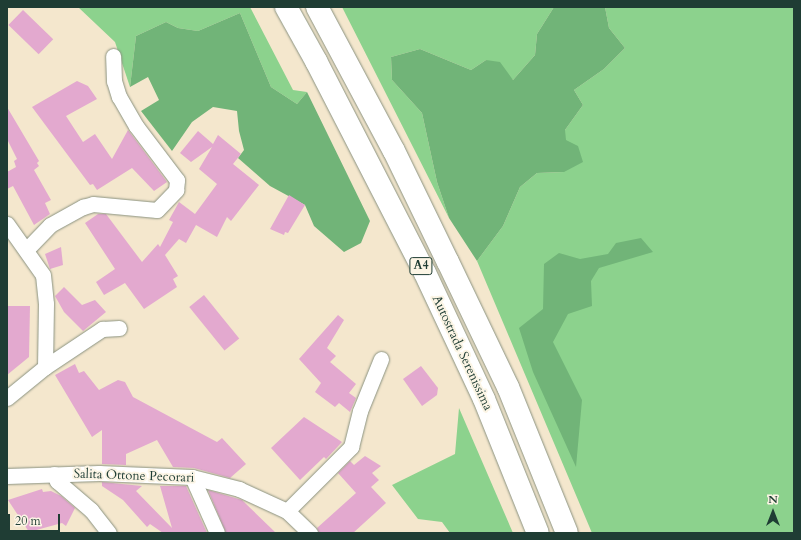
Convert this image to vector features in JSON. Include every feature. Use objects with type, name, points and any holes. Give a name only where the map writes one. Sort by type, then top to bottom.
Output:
[{"type":"highway","name":"Autostrada Serenissima","points":[[286,7],[327,82],[425,273],[484,399],[538,533]]},
{"type":"highway","name":"Autostrada Serenissima","points":[[317,7],[394,151],[508,387],[567,533]]},
{"type":"street","points":[[27,249],[50,225],[83,207],[93,204],[157,210],[176,190],[177,180],[136,126],[119,97],[114,81],[113,56]]},
{"type":"street","points":[[7,224],[27,249],[43,275],[46,304],[45,367]]},
{"type":"street","points":[[7,398],[45,367],[102,329],[119,328]]},
{"type":"street","points":[[287,511],[351,446],[360,411],[381,359]]},
{"type":"street","points":[[46,474],[57,481],[91,510],[110,533]]},
{"type":"street","name":"Salita Ottone Pecorari","points":[[7,476],[46,474],[192,477],[239,488],[287,511],[306,532]]},
{"type":"street","points":[[192,477],[217,533]]},
{"type":"green space","points":[[78,7],[250,7],[293,90],[307,92],[297,104],[271,87],[240,13],[198,31],[178,28],[166,22],[136,36],[130,87],[115,42]]},
{"type":"green space","points":[[342,7],[554,7],[537,34],[535,55],[513,80],[486,60],[471,70],[420,49],[391,57],[392,80],[422,113],[437,182],[449,218]]},
{"type":"green space","points":[[554,7],[605,7],[609,28],[625,48],[604,69],[574,90],[583,105],[565,130],[566,140],[578,146],[583,162],[564,172],[537,173],[520,187],[503,226],[477,261],[449,218],[437,182],[422,113],[392,80],[391,57],[420,49],[471,70],[486,60],[500,62],[513,80],[535,55],[537,34]]},
{"type":"green space","points":[[605,7],[794,7],[794,533],[592,533],[477,261],[503,226],[520,187],[537,173],[564,172],[565,130],[583,105],[574,90],[604,69],[625,48],[609,28]]},
{"type":"green space","points":[[240,13],[271,87],[297,104],[307,92],[370,221],[361,243],[344,252],[314,226],[305,205],[270,186],[238,158],[244,150],[239,131],[237,111],[213,107],[192,122],[172,151],[141,111],[159,100],[148,77],[130,87],[136,36],[166,22],[178,28],[198,31]]},
{"type":"green space","points":[[641,238],[653,252],[599,268],[591,281],[592,306],[568,314],[553,342],[582,400],[576,467],[533,372],[519,328],[543,309],[544,264],[559,253],[580,259],[608,254],[616,243]]},
{"type":"green space","points":[[459,408],[513,533],[450,533],[442,522],[418,519],[392,485],[455,454]]},
{"type":"building","points":[[23,10],[53,39],[39,54],[8,25]]},
{"type":"building","points":[[77,81],[88,86],[97,99],[66,116],[83,142],[95,134],[112,159],[128,130],[167,182],[154,191],[132,168],[97,190],[93,184],[90,185],[32,107]]},
{"type":"building","points":[[7,107],[39,161],[37,163],[39,166],[34,170],[51,200],[45,203],[50,214],[34,225],[13,186],[7,189],[7,172],[16,167],[14,161],[17,159],[7,139]]},
{"type":"building","points":[[198,131],[213,144],[218,135],[241,154],[233,164],[259,185],[231,221],[227,217],[217,237],[196,225],[186,243],[179,239],[165,255],[178,276],[173,279],[177,287],[144,309],[125,283],[104,295],[96,282],[115,269],[85,223],[98,214],[106,214],[142,262],[158,244],[160,247],[173,222],[169,220],[179,202],[195,214],[217,184],[199,169],[212,147],[191,162],[180,153]]},
{"type":"building","points":[[289,195],[305,205],[288,233],[285,232],[284,235],[270,229]]},
{"type":"building","points":[[61,247],[63,265],[50,269],[45,254]]},
{"type":"building","points":[[64,287],[82,305],[95,300],[106,312],[83,331],[64,312],[55,296]]},
{"type":"building","points":[[204,295],[239,339],[224,350],[189,307]]},
{"type":"building","points":[[7,306],[30,306],[29,357],[7,375]]},
{"type":"building","points":[[338,315],[344,320],[327,348],[336,356],[330,362],[356,384],[349,393],[356,398],[350,412],[339,403],[335,407],[315,392],[321,383],[299,359]]},
{"type":"building","points":[[75,364],[79,373],[84,371],[99,390],[118,380],[125,382],[133,397],[217,442],[222,438],[246,464],[230,478],[194,468],[173,467],[157,440],[126,454],[126,465],[102,464],[102,430],[92,437],[55,375]]},
{"type":"building","points":[[421,366],[438,388],[437,395],[422,406],[403,379]]},
{"type":"building","points":[[304,417],[342,442],[326,459],[324,457],[300,480],[271,448]]},
{"type":"building","points":[[365,456],[381,466],[372,473],[379,480],[371,487],[386,503],[353,533],[319,533],[317,528],[356,493],[338,473],[350,461],[354,465]]},
{"type":"building","points":[[102,482],[142,486],[136,491],[172,528],[160,486],[186,486],[207,533],[163,533],[150,524],[147,527],[123,500],[102,486]]},
{"type":"building","points":[[42,489],[43,492],[51,491],[61,496],[75,508],[66,526],[62,523],[29,532],[8,500]]},
{"type":"building","points":[[208,490],[242,500],[276,533],[226,533]]}]
